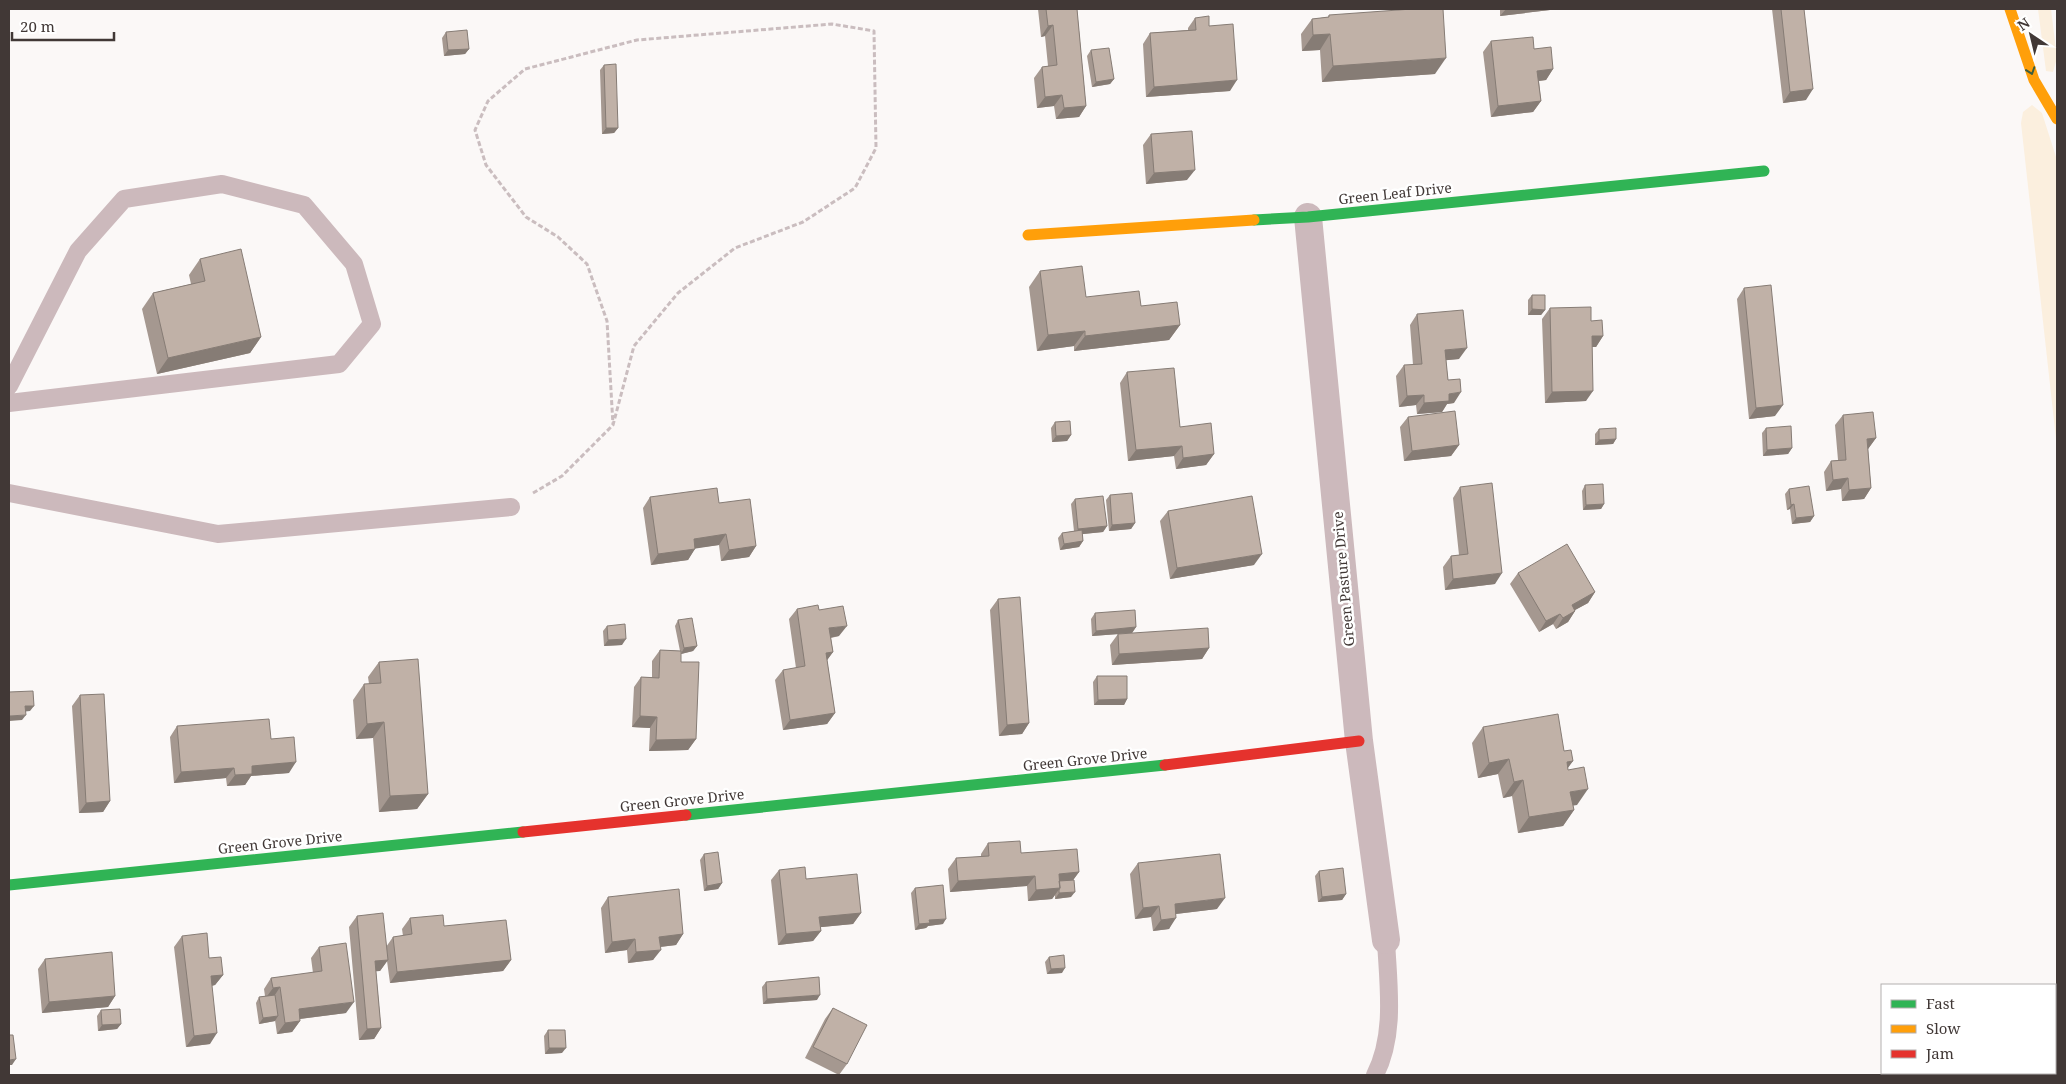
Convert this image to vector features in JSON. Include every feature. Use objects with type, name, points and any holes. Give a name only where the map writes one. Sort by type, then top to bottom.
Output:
[{"type":"street","points":[[2010,9],[2034,80],[2057,119]]},
{"type":"street","name":"Green Leaf Drive","points":[[1028,235],[1308,217],[1764,171]]},
{"type":"street","name":"Green Pasture Drive","points":[[1308,217],[1359,742],[1386,940]]},
{"type":"street","name":"Green Grove Drive","points":[[9,885],[1114,771],[1359,742]]},
{"type":"lane","points":[[9,386],[78,251],[124,198],[222,184],[304,205],[354,264],[372,324],[338,364],[9,403]]},
{"type":"lane","points":[[9,493],[218,534],[511,507]]},
{"type":"lane","points":[[1375,1075],[1383,1060],[1389,1011],[1386,940]]},
{"type":"path","points":[[511,507],[562,476],[613,424],[634,346],[678,293],[735,248],[804,222],[854,188],[876,148],[874,31],[832,24],[637,40],[525,70],[488,101],[475,130],[486,165],[526,217],[558,237],[586,264],[607,321],[613,424]]},
{"type":"shaded area","points":[[2038,9],[2051,9],[2057,58],[2053,72],[2046,71]]},
{"type":"shaded area","points":[[2032,105],[2042,113],[2057,160],[2057,448],[2021,123],[2023,112]]},
{"type":"building","points":[[1046,9],[1077,9],[1086,106],[1064,108],[1062,95],[1045,97],[1042,67],[1057,65],[1053,25],[1048,26]]},
{"type":"building","points":[[1412,9],[1443,9],[1446,58],[1333,66],[1330,34],[1313,35],[1312,19],[1329,17],[1329,15]]},
{"type":"building","points":[[1781,9],[1804,9],[1813,89],[1790,92]]},
{"type":"building","points":[[1209,16],[1209,26],[1233,24],[1237,80],[1154,87],[1150,33],[1196,30],[1195,18]]},
{"type":"building","points":[[467,30],[469,49],[448,50],[446,32]]},
{"type":"building","points":[[1533,37],[1534,49],[1551,47],[1553,69],[1537,71],[1541,101],[1498,106],[1491,41]]},
{"type":"building","points":[[1109,48],[1114,79],[1096,82],[1091,50]]},
{"type":"building","points":[[616,64],[618,128],[606,128],[604,65]]},
{"type":"building","points":[[1192,131],[1195,170],[1154,173],[1151,134]]},
{"type":"building","points":[[241,249],[261,337],[168,358],[153,293],[205,281],[200,259]]},
{"type":"building","points":[[1082,266],[1086,297],[1139,291],[1141,306],[1177,302],[1180,325],[1085,336],[1085,331],[1048,335],[1040,271]]},
{"type":"building","points":[[1771,285],[1783,405],[1756,408],[1744,288]]},
{"type":"building","points":[[1532,295],[1545,295],[1545,310],[1532,309]]},
{"type":"building","points":[[1591,307],[1591,321],[1602,320],[1603,336],[1592,336],[1593,391],[1552,392],[1550,308]]},
{"type":"building","points":[[1463,310],[1467,348],[1445,350],[1448,380],[1460,379],[1461,392],[1449,394],[1449,401],[1424,403],[1424,395],[1407,396],[1404,365],[1422,364],[1417,314]]},
{"type":"building","points":[[1174,368],[1180,427],[1211,423],[1214,454],[1183,458],[1182,446],[1136,450],[1127,372]]},
{"type":"building","points":[[1455,411],[1459,445],[1412,451],[1408,417]]},
{"type":"building","points":[[1873,412],[1876,438],[1867,439],[1871,488],[1849,490],[1848,478],[1833,480],[1831,461],[1846,460],[1843,415]]},
{"type":"building","points":[[1070,421],[1071,435],[1056,436],[1055,422]]},
{"type":"building","points":[[1791,426],[1792,448],[1767,450],[1766,428]]},
{"type":"building","points":[[1616,428],[1616,439],[1599,440],[1599,429]]},
{"type":"building","points":[[1492,483],[1502,573],[1453,579],[1451,556],[1468,554],[1460,487]]},
{"type":"building","points":[[1603,484],[1604,504],[1586,505],[1585,485]]},
{"type":"building","points":[[1809,486],[1814,516],[1796,518],[1794,504],[1791,505],[1789,489]]},
{"type":"building","points":[[717,488],[719,503],[750,499],[756,546],[729,550],[726,534],[694,539],[695,549],[658,554],[650,497]]},
{"type":"building","points":[[1132,493],[1135,523],[1112,525],[1110,495]]},
{"type":"building","points":[[1103,496],[1107,526],[1078,529],[1075,499]]},
{"type":"building","points":[[1252,496],[1262,554],[1177,568],[1168,511]]},
{"type":"building","points":[[1082,530],[1083,541],[1064,544],[1062,533]]},
{"type":"building","points":[[1567,544],[1595,592],[1572,605],[1575,611],[1563,618],[1560,614],[1546,621],[1518,573]]},
{"type":"building","points":[[1020,597],[1029,723],[1007,725],[998,599]]},
{"type":"building","points":[[818,605],[819,610],[843,606],[847,626],[829,628],[833,652],[826,653],[835,713],[790,720],[783,670],[805,666],[797,609]]},
{"type":"building","points":[[1135,610],[1136,627],[1096,631],[1095,613]]},
{"type":"building","points":[[692,618],[697,646],[684,648],[678,620]]},
{"type":"building","points":[[625,624],[626,639],[608,640],[607,626]]},
{"type":"building","points":[[1208,628],[1209,648],[1119,654],[1118,634]]},
{"type":"building","points":[[660,650],[681,651],[681,662],[699,662],[696,739],[656,740],[657,717],[640,716],[641,677],[659,678]]},
{"type":"building","points":[[418,659],[428,794],[390,796],[384,722],[367,724],[364,684],[381,683],[379,662]]},
{"type":"building","points":[[1097,676],[1127,676],[1127,699],[1098,700]]},
{"type":"building","points":[[33,691],[34,706],[25,706],[26,715],[9,716],[9,692]]},
{"type":"building","points":[[104,694],[110,801],[86,803],[80,695]]},
{"type":"building","points":[[1558,714],[1564,751],[1571,750],[1573,761],[1567,762],[1568,770],[1584,767],[1588,789],[1570,792],[1574,810],[1529,817],[1523,780],[1514,782],[1509,759],[1489,763],[1483,727]]},
{"type":"building","points":[[269,719],[271,739],[294,737],[296,762],[252,766],[252,774],[235,775],[234,768],[181,772],[177,726]]},
{"type":"building","points":[[1020,841],[1021,853],[1077,849],[1079,872],[1059,874],[1060,888],[1036,890],[1035,876],[958,881],[956,858],[989,856],[988,843]]},
{"type":"building","points":[[718,852],[722,883],[707,886],[704,854]]},
{"type":"building","points":[[1220,854],[1225,898],[1175,904],[1176,918],[1161,920],[1159,906],[1143,908],[1138,863]]},
{"type":"building","points":[[805,867],[806,879],[857,874],[861,913],[819,917],[821,931],[786,934],[779,870]]},
{"type":"building","points":[[1343,868],[1346,894],[1322,897],[1319,871]]},
{"type":"building","points":[[1074,880],[1075,892],[1059,893],[1059,881]]},
{"type":"building","points":[[943,885],[946,919],[929,920],[930,923],[919,924],[915,888]]},
{"type":"building","points":[[679,889],[683,934],[659,937],[661,950],[636,952],[635,939],[612,942],[608,897]]},
{"type":"building","points":[[383,913],[388,960],[375,961],[381,1028],[367,1029],[357,916]]},
{"type":"building","points":[[443,915],[444,926],[506,920],[511,960],[397,972],[393,937],[412,934],[410,918]]},
{"type":"building","points":[[207,933],[209,958],[221,957],[223,975],[211,976],[217,1033],[194,1036],[182,936]]},
{"type":"building","points":[[346,943],[354,1002],[299,1009],[300,1021],[285,1023],[280,987],[273,988],[271,978],[322,971],[319,947]]},
{"type":"building","points":[[112,952],[115,996],[49,1002],[45,959]]},
{"type":"building","points":[[1064,955],[1065,968],[1051,969],[1049,957]]},
{"type":"building","points":[[819,977],[820,995],[767,999],[766,982]]},
{"type":"building","points":[[275,995],[278,1016],[263,1018],[259,997]]},
{"type":"building","points":[[833,1008],[867,1025],[847,1064],[813,1047]]},
{"type":"building","points":[[120,1009],[121,1024],[102,1025],[101,1010]]},
{"type":"building","points":[[548,1030],[565,1030],[566,1048],[549,1048]]},
{"type":"building","points":[[9,1035],[13,1035],[16,1059],[9,1060]]},
{"type":"traffic: fast","points":[[1254,220],[1308,217],[1764,171]]},
{"type":"traffic: fast","points":[[686,815],[1165,765]]},
{"type":"traffic: fast","points":[[9,885],[523,832]]},
{"type":"traffic: slow","points":[[2010,9],[2034,80],[2057,119]]},
{"type":"traffic: slow","points":[[1028,235],[1254,220]]},
{"type":"traffic: jam","points":[[1165,765],[1359,741]]},
{"type":"traffic: jam","points":[[523,832],[686,815]]}]
